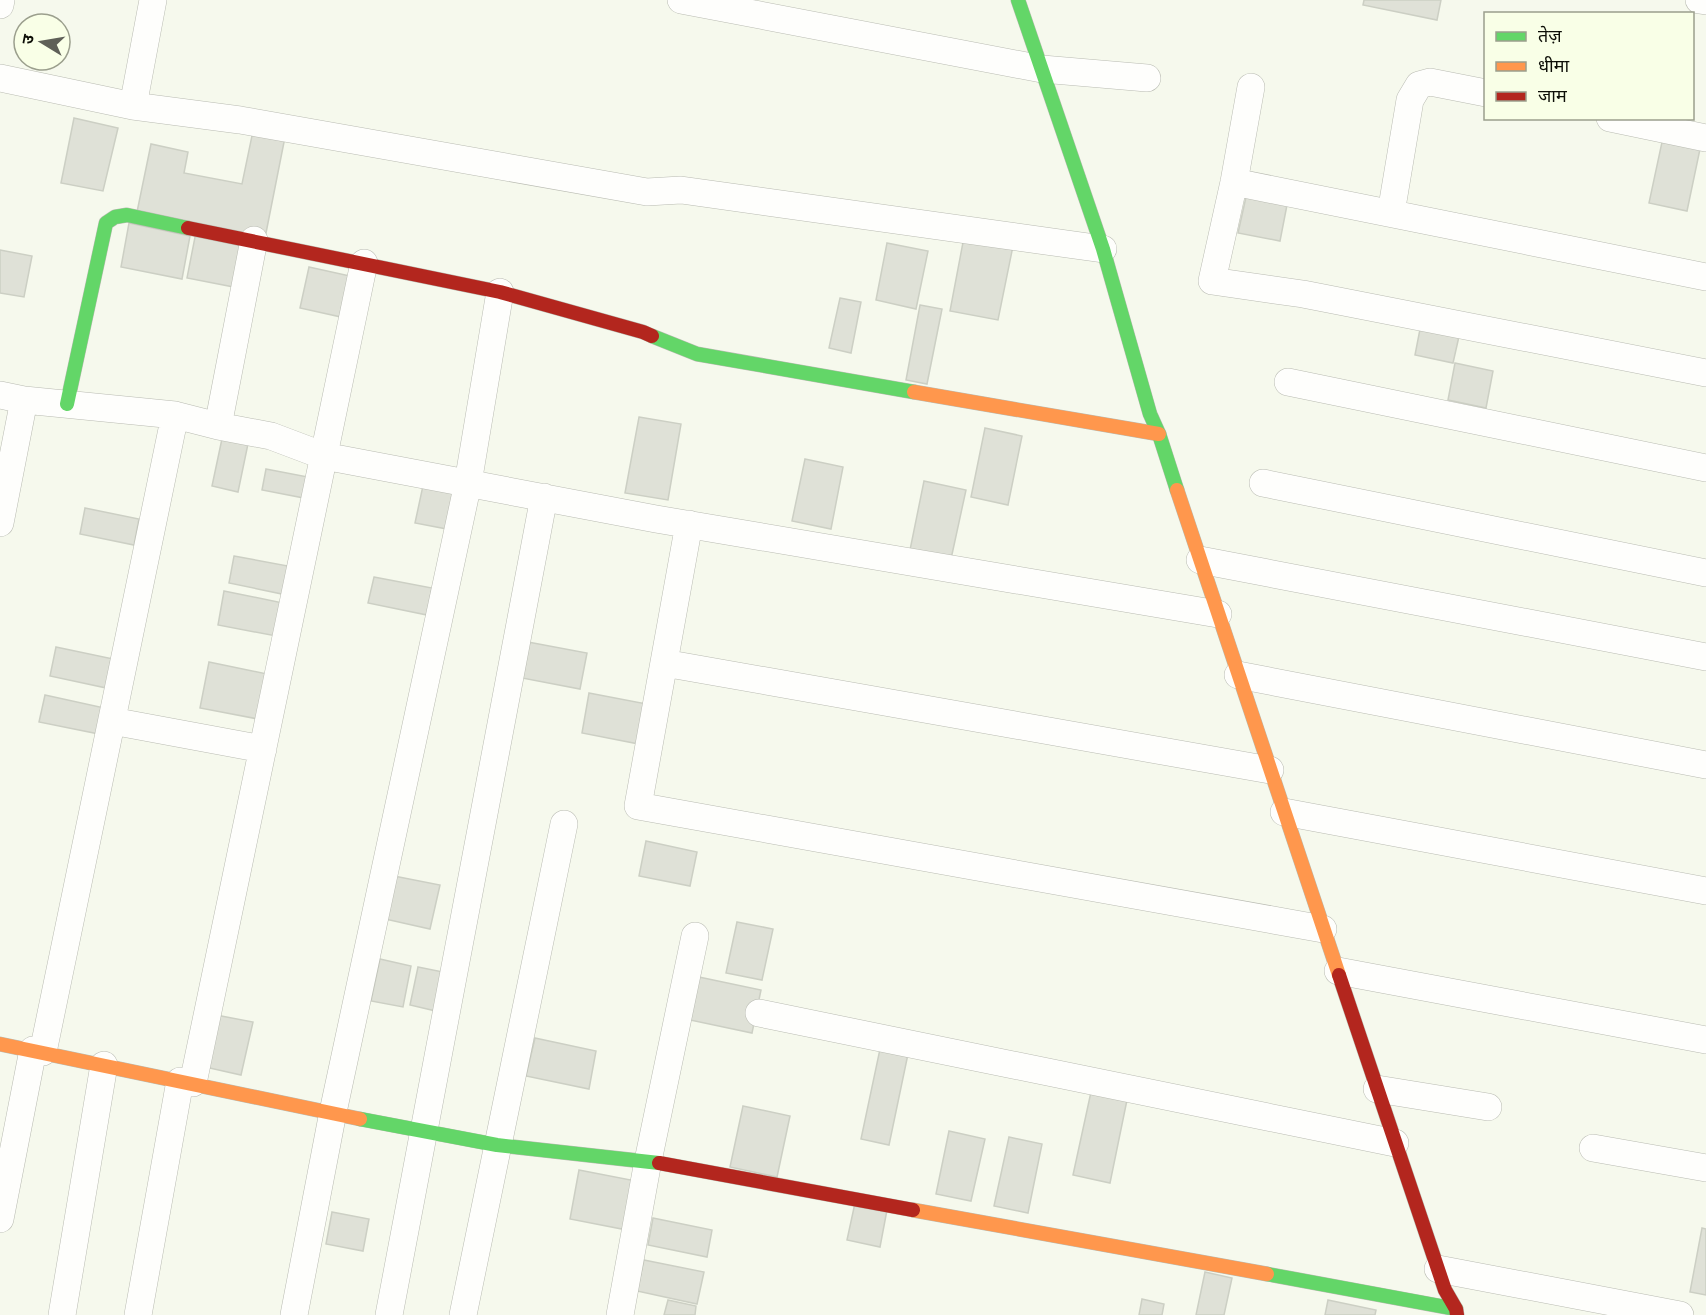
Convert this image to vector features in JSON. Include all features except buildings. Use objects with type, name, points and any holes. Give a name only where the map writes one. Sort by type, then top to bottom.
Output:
[{"type":"street","points":[[0,4],[1,0]]},
{"type":"street","points":[[133,106],[153,0]]},
{"type":"street","points":[[681,0],[737,6],[1042,69],[1147,78]]},
{"type":"street","points":[[1018,0],[1103,249],[1150,414],[1160,434],[1238,675],[1445,1290],[1456,1312]]},
{"type":"street","points":[[1699,0],[1706,2]]},
{"type":"street","points":[[0,78],[133,106],[240,120],[647,192],[681,190],[1103,249]]},
{"type":"street","points":[[1391,213],[1410,100],[1419,85],[1430,82],[1484,93]]},
{"type":"street","points":[[1251,87],[1234,182],[1212,281],[1303,294],[1706,373]]},
{"type":"street","points":[[1620,120],[1706,138]]},
{"type":"street","points":[[1234,182],[1706,277]]},
{"type":"street","points":[[67,404],[106,223],[115,216],[127,214],[500,292],[644,332],[697,354],[1160,434]]},
{"type":"street","points":[[218,426],[254,240]]},
{"type":"street","points":[[138,1315],[187,1082],[263,749],[364,263]]},
{"type":"street","points":[[294,1315],[333,1112],[468,483],[500,292]]},
{"type":"street","points":[[1288,382],[1706,468]]},
{"type":"street","points":[[0,523],[12,398],[175,415],[271,436],[324,456],[689,524],[1218,614]]},
{"type":"street","points":[[0,1219],[112,721],[175,415]]},
{"type":"street","points":[[1263,483],[1706,573]]},
{"type":"street","points":[[389,1315],[544,497]]},
{"type":"street","points":[[689,524],[638,806],[1323,929]]},
{"type":"street","points":[[1200,560],[1706,657]]},
{"type":"street","points":[[664,663],[1270,770]]},
{"type":"street","points":[[1238,675],[1706,765]]},
{"type":"street","points":[[112,721],[263,749]]},
{"type":"street","points":[[1284,812],[1706,891]]},
{"type":"street","points":[[463,1315],[564,824]]},
{"type":"street","points":[[620,1315],[648,1161],[695,936]]},
{"type":"street","points":[[1338,971],[1706,1040]]},
{"type":"street","points":[[759,1013],[1395,1143]]},
{"type":"street","points":[[0,1044],[425,1132],[497,1145],[648,1161],[1456,1312]]},
{"type":"street","points":[[62,1315],[104,1065]]},
{"type":"street","points":[[1377,1089],[1488,1107]]},
{"type":"street","points":[[1593,1148],[1706,1168]]},
{"type":"street","points":[[1438,1269],[1680,1315]]},
{"type":"traffic: fast","points":[[1018,0],[1103,249],[1150,414],[1177,490]]},
{"type":"traffic: fast","points":[[67,404],[106,223],[115,217],[127,215],[188,228]]},
{"type":"traffic: fast","points":[[652,336],[697,354],[914,392]]},
{"type":"traffic: fast","points":[[360,1119],[497,1145],[659,1163]]},
{"type":"traffic: fast","points":[[1267,1274],[1456,1309]]},
{"type":"traffic: slow","points":[[914,392],[1159,434]]},
{"type":"traffic: slow","points":[[1177,490],[1339,975]]},
{"type":"traffic: slow","points":[[0,1044],[360,1119]]},
{"type":"traffic: slow","points":[[913,1210],[1267,1274]]},
{"type":"traffic: jam","points":[[188,228],[500,292],[652,336]]},
{"type":"traffic: jam","points":[[1339,975],[1445,1290],[1457,1315]]},
{"type":"traffic: jam","points":[[659,1163],[913,1210]]}]
